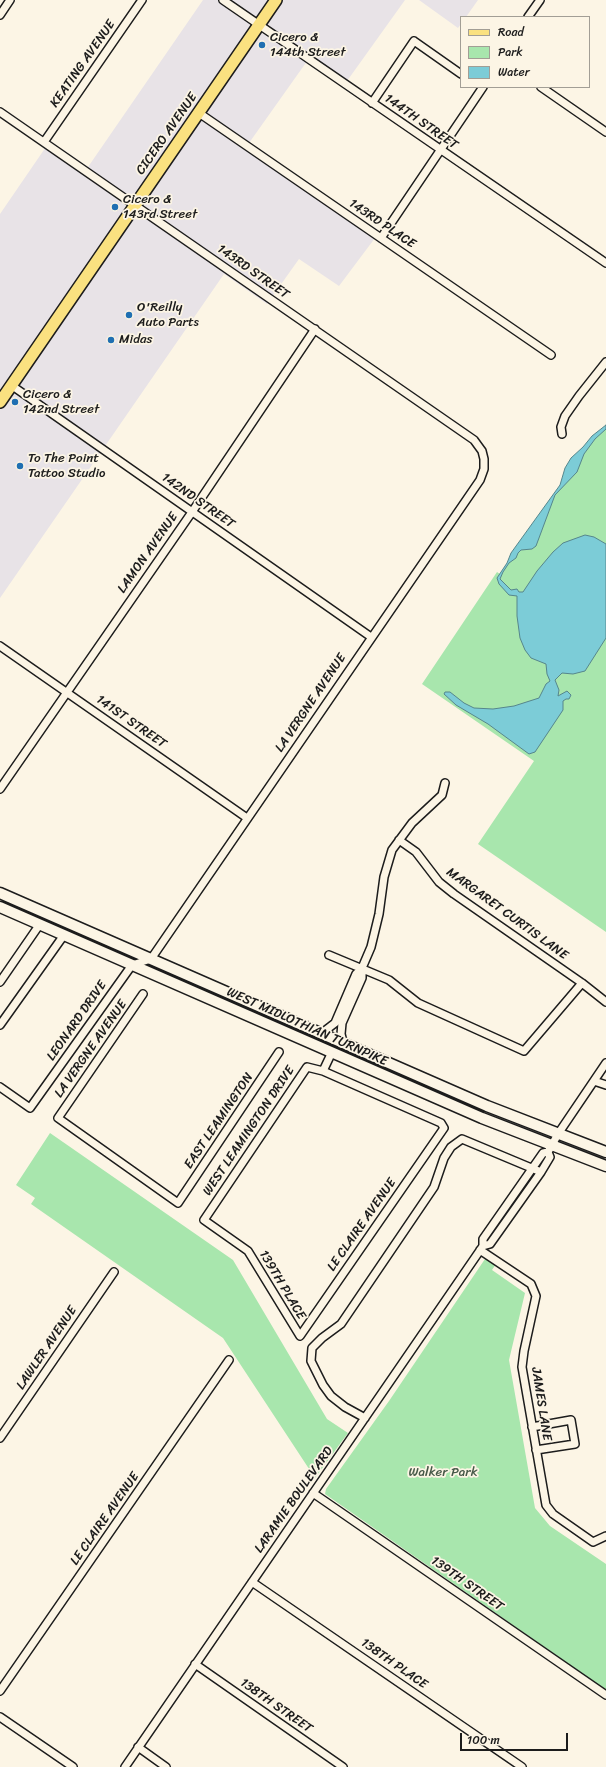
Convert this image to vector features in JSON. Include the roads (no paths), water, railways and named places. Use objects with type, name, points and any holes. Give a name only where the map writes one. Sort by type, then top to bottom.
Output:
[{"type":"main road","name":"CICERO AVENUE","points":[[0,402],[276,0]]},
{"type":"main road","name":"WEST MIDLOTHIAN TURNPIKE","points":[[0,893],[487,1106],[606,1152]]},
{"type":"main road","name":"WEST MIDLOTHIAN TURNPIKE","points":[[0,907],[550,1149],[606,1166]]},
{"type":"main road","points":[[332,1052],[333,1038]]},
{"type":"street","points":[[0,15],[10,0]]},
{"type":"street","name":"KEATING AVENUE","points":[[44,142],[142,0]]},
{"type":"street","name":"144TH STREET","points":[[223,0],[606,263]]},
{"type":"street","points":[[529,16],[540,0]]},
{"type":"street","points":[[372,103],[414,42],[460,73]]},
{"type":"street","points":[[381,238],[481,88]]},
{"type":"street","points":[[543,88],[606,132]]},
{"type":"street","name":"143RD STREET","points":[[0,112],[474,440],[482,450],[484,459]]},
{"type":"street","name":"143RD PLACE","points":[[199,113],[551,355]]},
{"type":"street","name":"LAMON AVENUE","points":[[0,789],[192,512],[315,329]]},
{"type":"street","points":[[562,434],[561,427],[565,416],[606,362]]},
{"type":"street","name":"142ND STREET","points":[[11,385],[371,637]]},
{"type":"street","name":"LA VERGNE AVENUE","points":[[151,959],[480,480],[484,469],[484,459]]},
{"type":"street","name":"141ST STREET","points":[[0,646],[248,818]]},
{"type":"street","points":[[322,1033],[335,1023],[356,974],[362,968],[371,947],[377,928],[387,863],[399,840],[412,823],[442,795],[445,783]]},
{"type":"street","name":"MARGARET CURTIS LANE","points":[[399,840],[416,852],[435,877],[454,894],[582,983],[606,1002]]},
{"type":"street","points":[[0,982],[40,924]]},
{"type":"street","points":[[0,1025],[64,935]]},
{"type":"street","points":[[329,955],[394,983],[418,1003],[524,1050],[582,983],[590,985],[606,996]]},
{"type":"street","points":[[132,965],[151,959]]},
{"type":"street","name":"LEONARD DRIVE","points":[[0,1087],[30,1108],[132,965]]},
{"type":"street","points":[[343,1042],[340,1028],[362,978],[362,968]]},
{"type":"street","name":"LA VERGNE AVENUE","points":[[143,994],[58,1118],[178,1203]]},
{"type":"street","name":"EAST LEAMINGTON","points":[[178,1203],[279,1052]]},
{"type":"street","points":[[323,1071],[332,1052]]},
{"type":"street","name":"LARAMIE BOULEVARD","points":[[482,1248],[490,1244],[541,1172],[550,1157],[550,1149],[558,1134],[606,1063]]},
{"type":"street","name":"WEST LEAMINGTON DRIVE","points":[[204,1220],[307,1067],[323,1071]]},
{"type":"street","name":"LE CLAIRE AVENUE","points":[[300,1336],[444,1128],[442,1123],[323,1071]]},
{"type":"street","points":[[594,1081],[606,1085]]},
{"type":"street","points":[[365,1418],[345,1407],[331,1396],[323,1385],[311,1360],[312,1348],[322,1338],[341,1324],[434,1187],[444,1158],[451,1147],[457,1141],[462,1139],[541,1172]]},
{"type":"street","name":"LARAMIE BOULEVARD","points":[[125,1767],[482,1248],[483,1239],[543,1153],[550,1149]]},
{"type":"street","name":"139TH PLACE","points":[[204,1220],[248,1250],[300,1336]]},
{"type":"street","name":"JAMES LANE","points":[[482,1248],[531,1284],[536,1296],[522,1367],[546,1505],[553,1514],[593,1542],[606,1536]]},
{"type":"street","name":"LAWLER AVENUE","points":[[0,1438],[114,1272]]},
{"type":"street","name":"LE CLAIRE AVENUE","points":[[0,1691],[229,1360]]},
{"type":"street","points":[[532,1427],[571,1420],[575,1444],[536,1450]]},
{"type":"street","name":"139TH STREET","points":[[314,1493],[606,1695]]},
{"type":"street","name":"138TH PLACE","points":[[252,1582],[522,1767]]},
{"type":"street","name":"138TH STREET","points":[[196,1664],[343,1767]]},
{"type":"street","points":[[0,1716],[73,1767]]},
{"type":"street","points":[[138,1747],[166,1767]]},
{"type":"water","points":[[606,425],[606,429],[595,439],[584,454],[577,472],[555,495],[536,546],[532,549],[521,550],[516,558],[509,563],[500,579],[511,590],[517,589],[519,592],[523,592],[537,571],[553,552],[563,543],[585,535],[594,537],[606,544],[606,638],[585,671],[573,674],[562,673],[555,680],[559,690],[558,696],[567,691],[571,695],[569,699],[563,701],[563,710],[535,752],[529,754],[488,724],[456,705],[444,694],[445,692],[450,692],[464,703],[474,708],[493,709],[514,706],[539,698],[546,684],[550,681],[547,674],[546,664],[531,658],[525,650],[520,638],[517,616],[517,596],[509,595],[499,584],[497,578],[507,563],[511,553],[560,485],[565,468],[571,458],[592,436]]},
{"type":"place","name":"Cicero & 144th Street","points":[[262,45]]},
{"type":"place","name":"Cicero & 143rd Street","points":[[115,207]]},
{"type":"place","name":"O'Reilly Auto Parts","points":[[129,315]]},
{"type":"place","name":"Midas","points":[[111,340]]},
{"type":"place","name":"Cicero & 142nd Street","points":[[15,402]]},
{"type":"place","name":"To The Point Tattoo Studio","points":[[20,466]]},
{"type":"park label","name":"Walker Park","points":[[443,1473]]}]
